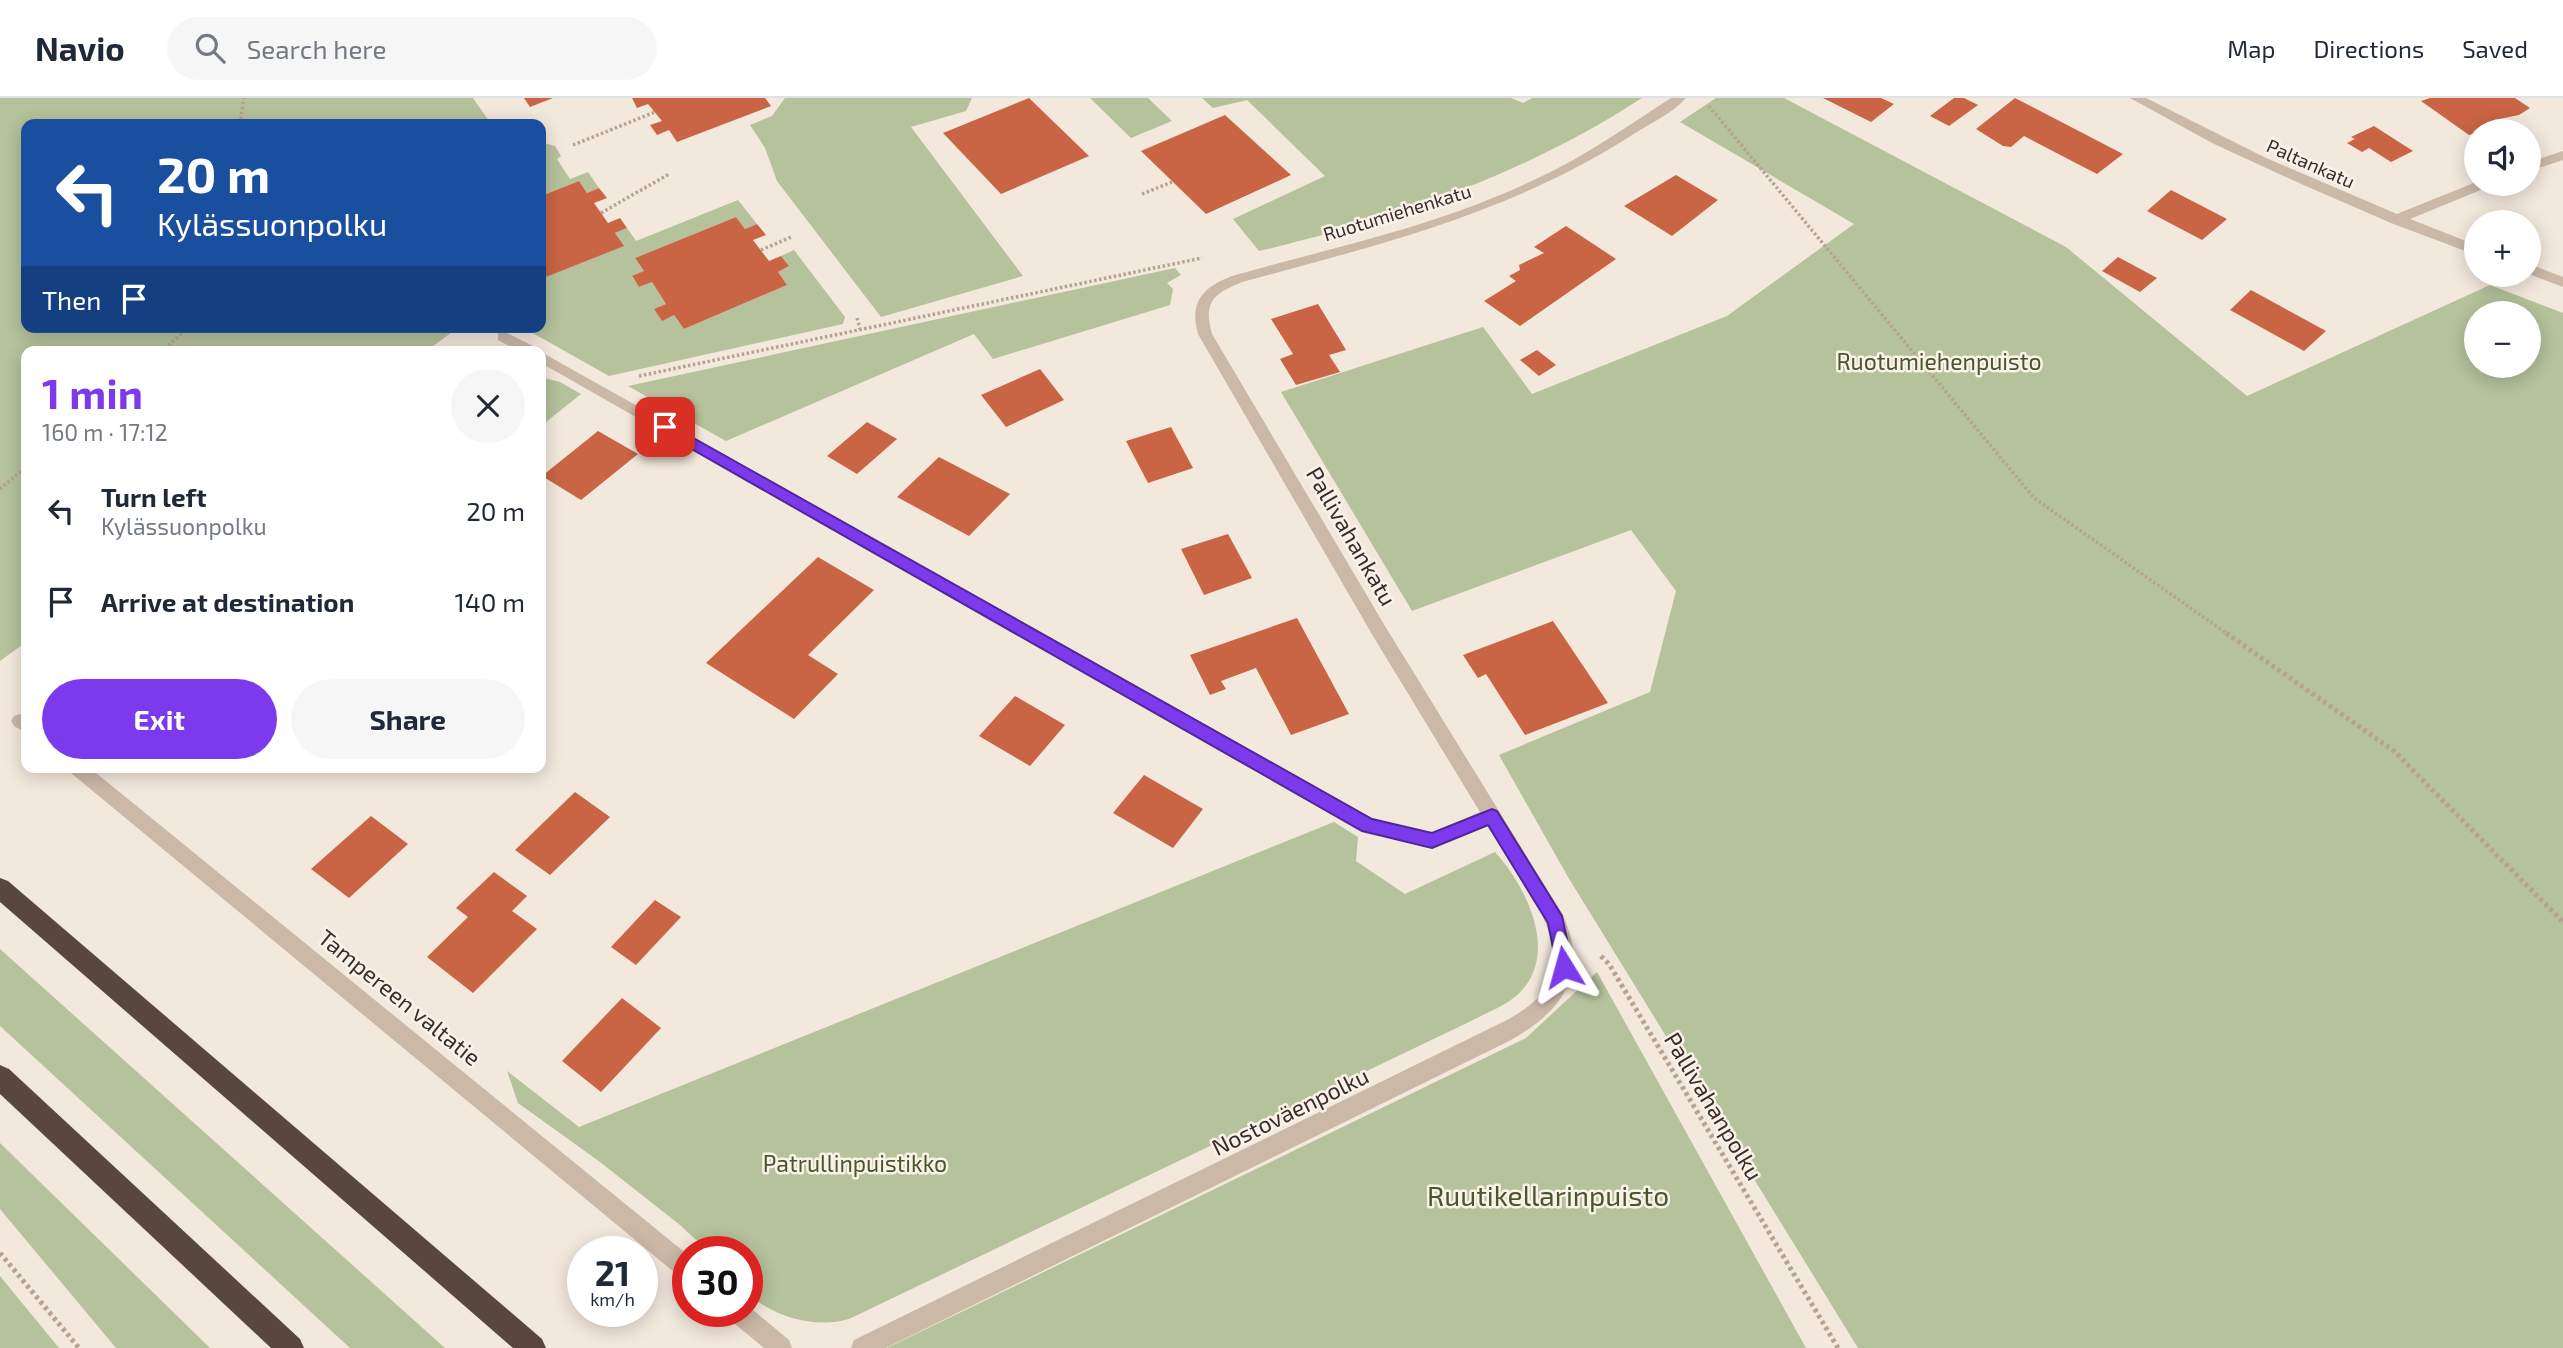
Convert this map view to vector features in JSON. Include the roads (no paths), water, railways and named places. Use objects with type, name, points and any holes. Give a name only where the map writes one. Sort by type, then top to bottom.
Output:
[{"type":"highway","points":[[0,888],[533,1348]]},
{"type":"highway","points":[[0,1077],[290,1348]]},
{"type":"street","name":"Ruotumiehenkatu","points":[[1227,283],[1432,226],[1524,190],[1593,153],[1680,98]]},
{"type":"street","name":"Paltankatu","points":[[2136,98],[2258,160],[2396,220],[2464,246]]},
{"type":"street","points":[[2541,163],[2563,155]]},
{"type":"street","points":[[2396,220],[2464,192]]},
{"type":"street","points":[[2541,274],[2563,282]]},
{"type":"street","name":"Pallivahankatu","points":[[1227,283],[1211,292],[1201,304],[1200,318],[1205,334],[1492,816]]},
{"type":"street","points":[[503,336],[521,346]]},
{"type":"street","points":[[546,360],[1368,825],[1432,841],[1492,816]]},
{"type":"street","name":"Tampereen valtatie","points":[[84,773],[672,1256]]},
{"type":"street","name":"Nostoväenpolku","points":[[862,1348],[1474,1048],[1528,1018],[1545,1004],[1557,987],[1564,967],[1556,921],[1492,816]]},
{"type":"street","points":[[756,1327],[781,1348]]},
{"type":"park label","name":"Ruotumiehenpuisto","points":[[1939,361]]},
{"type":"park label","name":"Patrullinpuistikko","points":[[855,1163]]},
{"type":"park label","name":"Ruutikellarinpuisto","points":[[1548,1195]]}]
